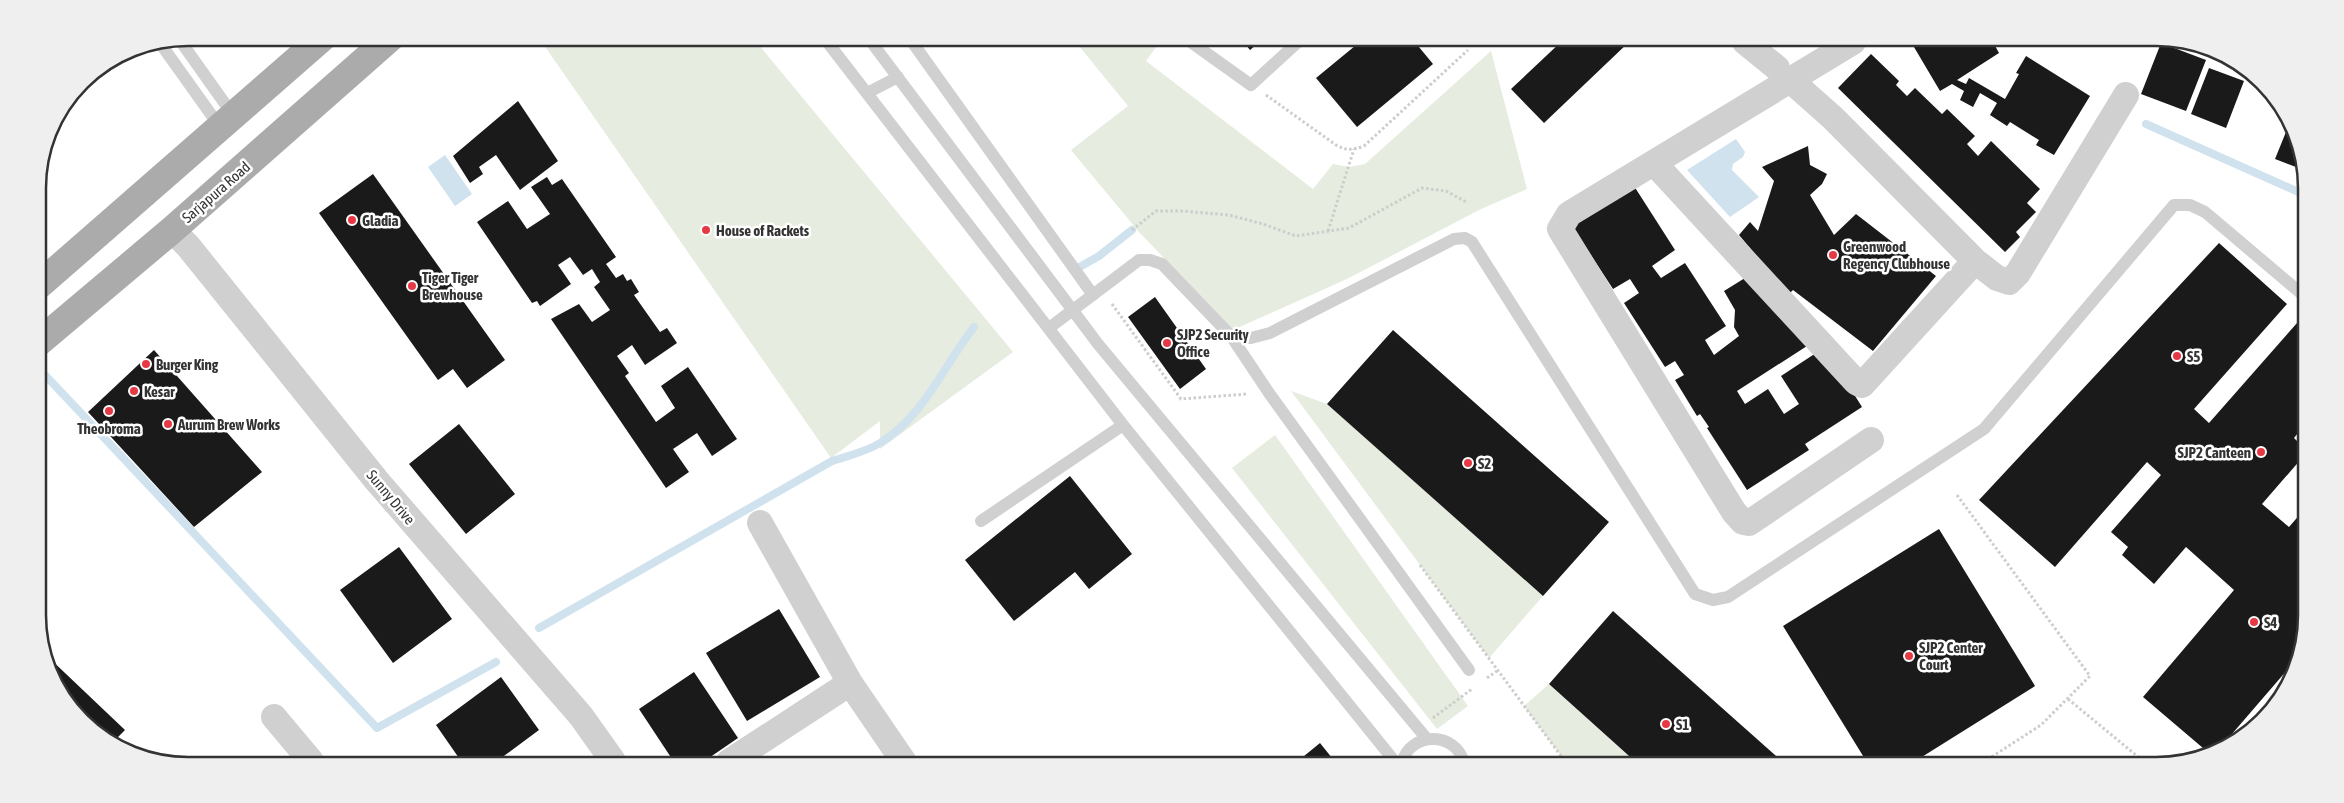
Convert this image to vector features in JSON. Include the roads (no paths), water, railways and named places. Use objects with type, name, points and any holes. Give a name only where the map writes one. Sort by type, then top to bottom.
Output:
[{"type":"main road","points":[[47,278],[313,46]]},
{"type":"main road","name":"Sarjapura Road","points":[[47,336],[172,230],[381,46]]},
{"type":"street","points":[[1750,46],[1833,118],[1975,261],[1997,278],[2009,282],[2018,273],[2126,95]]},
{"type":"street","points":[[1844,46],[1783,73],[1654,163],[1569,214],[1560,229],[1734,512],[1743,522],[1749,523],[1871,440]]},
{"type":"street","points":[[1654,163],[1859,384],[1865,383],[1975,261]]},
{"type":"street","name":"Sunny Drive","points":[[172,230],[188,246],[377,481],[581,716],[610,757]]},
{"type":"street","points":[[760,523],[850,683],[900,757]]},
{"type":"street","points":[[736,757],[850,683]]},
{"type":"street","points":[[274,717],[308,757]]},
{"type":"lane","points":[[183,46],[226,121]]},
{"type":"lane","points":[[830,46],[1123,425],[1391,756]]},
{"type":"lane","points":[[874,46],[1082,324],[1423,734],[1448,742],[1457,749],[1460,756]]},
{"type":"lane","points":[[915,46],[1093,295]]},
{"type":"lane","points":[[1196,46],[1251,85],[1293,46]]},
{"type":"lane","points":[[168,47],[226,121]]},
{"type":"lane","points":[[867,93],[898,77]]},
{"type":"lane","points":[[1232,336],[1251,338],[1270,333],[1454,239],[1465,238],[1472,242],[1695,594],[1713,600],[1728,597],[1984,429],[2174,205],[2190,205],[2205,212],[2298,291]]},
{"type":"lane","points":[[1049,328],[1139,260],[1150,260],[1162,264],[1232,336],[1269,392],[1469,670]]},
{"type":"lane","points":[[981,521],[1123,425]]},
{"type":"lane","points":[[1405,756],[1423,734]]},
{"type":"water","points":[[1736,139],[1745,152],[1743,157],[1733,164],[1732,170],[1759,197],[1730,217],[1687,170]]},
{"type":"water","points":[[445,155],[472,194],[455,206],[428,167]]},
{"type":"waterway","points":[[2146,124],[2298,192]]},
{"type":"waterway","points":[[1076,269],[1099,256],[1132,230]]},
{"type":"waterway","points":[[539,628],[832,461],[863,451],[880,443],[895,432],[921,405],[974,327]]},
{"type":"waterway","points":[[47,377],[377,728],[496,662]]},
{"type":"place","name":"Gladia","points":[[352,220]]},
{"type":"place","name":"House of Rackets","points":[[706,230]]},
{"type":"place","name":"Greenwood Regency Clubhouse","points":[[1833,255]]},
{"type":"place","name":"Tiger Tiger Brewhouse","points":[[412,286]]},
{"type":"place","name":"SJP2 Security Office","points":[[1167,343]]},
{"type":"place","name":"S5","points":[[2177,356]]},
{"type":"place","name":"Burger King","points":[[146,364]]},
{"type":"place","name":"Kesar","points":[[134,391]]},
{"type":"place","name":"Theobroma","points":[[109,411]]},
{"type":"place","name":"Aurum Brew Works","points":[[168,424]]},
{"type":"place","name":"SJP2 Canteen","points":[[2261,452]]},
{"type":"place","name":"S2","points":[[1468,463]]},
{"type":"place","name":"S4","points":[[2254,622]]},
{"type":"place","name":"SJP2 Center Court","points":[[1909,656]]},
{"type":"place","name":"S1","points":[[1666,724]]}]
